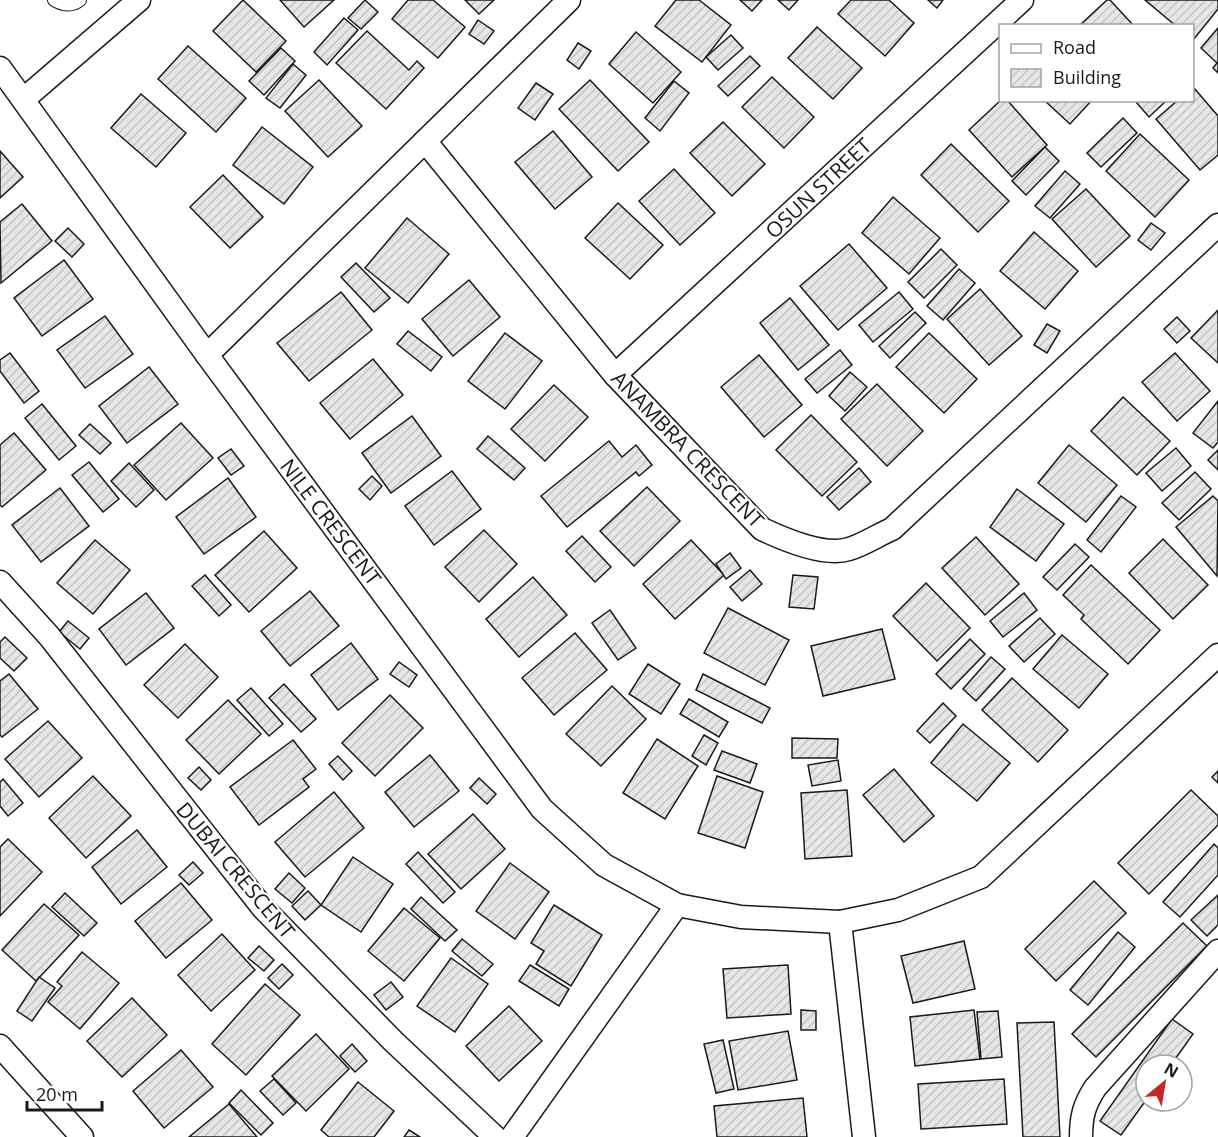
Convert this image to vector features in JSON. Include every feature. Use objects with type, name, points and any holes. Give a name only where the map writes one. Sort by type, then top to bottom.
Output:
[{"type":"street","points":[[24,99],[139,0]]},
{"type":"street","points":[[207,355],[569,0]]},
{"type":"street","name":"OSUN STREET","points":[[615,375],[1022,0]]},
{"type":"street","name":"NILE CRESCENT","points":[[0,68],[207,355],[542,809],[604,865],[677,905],[741,917],[840,922],[898,910],[981,876],[1218,655]]},
{"type":"street","name":"ANAMBRA CRESCENT","points":[[425,141],[615,375],[762,529],[788,542],[819,549],[847,550],[892,529],[1218,225]]},
{"type":"street","name":"DUBAI CRESCENT","points":[[0,582],[49,636],[263,908],[393,1041],[495,1137]]},
{"type":"street","points":[[512,1137],[677,905]]},
{"type":"street","points":[[840,922],[864,1137]]},
{"type":"street","points":[[1081,1137],[1081,1119],[1085,1103],[1095,1089],[1218,951]]},
{"type":"street","points":[[0,1046],[82,1137]]},
{"type":"lane","points":[[54,0],[67,5],[80,0]]},
{"type":"building","points":[[243,0],[286,41],[256,72],[213,31]]},
{"type":"building","points":[[280,0],[334,0],[304,27]]},
{"type":"building","points":[[365,0],[378,12],[361,29],[348,18]]},
{"type":"building","points":[[408,0],[433,0],[465,27],[438,58],[392,19]]},
{"type":"building","points":[[465,0],[494,0],[479,14]]},
{"type":"building","points":[[676,0],[699,0],[731,25],[702,62],[655,26]]},
{"type":"building","points":[[740,0],[762,0],[752,11]]},
{"type":"building","points":[[778,0],[798,0],[789,10]]},
{"type":"building","points":[[851,0],[889,0],[914,23],[885,56],[838,14]]},
{"type":"building","points":[[928,0],[943,0],[937,8]]},
{"type":"building","points":[[1107,0],[1110,0],[1132,24],[1081,24]]},
{"type":"building","points":[[1145,0],[1218,0],[1218,9],[1194,39],[1194,24],[1174,24]]},
{"type":"building","points":[[344,18],[358,30],[327,65],[314,52]]},
{"type":"building","points":[[478,20],[494,31],[484,44],[469,34]]},
{"type":"building","points":[[817,27],[862,68],[833,99],[788,58]]},
{"type":"building","points":[[1218,28],[1218,73],[1213,68],[1217,63],[1201,48]]},
{"type":"building","points":[[367,31],[409,70],[417,61],[424,68],[386,109],[336,63]]},
{"type":"building","points":[[636,32],[681,72],[653,103],[609,64]]},
{"type":"building","points":[[731,35],[743,48],[718,70],[706,57]]},
{"type":"building","points":[[578,43],[591,51],[579,69],[567,60]]},
{"type":"building","points":[[188,46],[246,98],[216,132],[158,79]]},
{"type":"building","points":[[281,48],[295,61],[264,95],[249,81]]},
{"type":"building","points":[[750,56],[760,66],[728,96],[718,86]]},
{"type":"building","points":[[293,64],[306,75],[280,108],[266,98]]},
{"type":"building","points":[[772,77],[814,117],[784,148],[742,107]]},
{"type":"building","points":[[319,80],[362,126],[328,157],[285,111]]},
{"type":"building","points":[[590,80],[649,142],[618,171],[559,109]]},
{"type":"building","points":[[674,81],[689,93],[660,131],[645,118]]},
{"type":"building","points":[[536,83],[553,94],[535,120],[518,108]]},
{"type":"building","points":[[1194,88],[1218,116],[1218,155],[1200,170],[1156,119],[1176,102],[1194,102]]},
{"type":"building","points":[[141,94],[186,133],[156,167],[111,128]]},
{"type":"building","points":[[999,102],[1009,102],[1047,145],[1012,177],[969,130]]},
{"type":"building","points":[[1046,102],[1090,102],[1070,124]]},
{"type":"building","points":[[1136,102],[1165,102],[1149,117]]},
{"type":"building","points":[[1123,118],[1137,133],[1101,167],[1087,153]]},
{"type":"building","points":[[723,122],[765,164],[732,196],[690,153]]},
{"type":"building","points":[[262,127],[313,167],[284,204],[233,165]]},
{"type":"building","points":[[553,131],[592,177],[555,209],[515,162]]},
{"type":"building","points":[[1140,134],[1189,180],[1155,217],[1106,171]]},
{"type":"building","points":[[951,144],[1009,201],[978,232],[921,175]]},
{"type":"building","points":[[1045,147],[1059,161],[1026,195],[1012,181]]},
{"type":"building","points":[[0,151],[23,177],[0,198]]},
{"type":"building","points":[[674,169],[715,213],[680,245],[639,201]]},
{"type":"building","points":[[1065,171],[1080,184],[1050,218],[1035,206]]},
{"type":"building","points":[[223,175],[263,217],[230,248],[190,207]]},
{"type":"building","points":[[1086,189],[1130,236],[1096,267],[1052,219]]},
{"type":"building","points":[[893,197],[940,238],[909,274],[862,233]]},
{"type":"building","points":[[618,203],[663,245],[630,279],[585,238]]},
{"type":"building","points":[[22,204],[52,241],[1,283],[0,222]]},
{"type":"building","points":[[407,218],[449,254],[408,303],[365,268]]},
{"type":"building","points":[[1151,223],[1165,233],[1151,250],[1138,240]]},
{"type":"building","points":[[68,228],[84,244],[72,257],[55,241]]},
{"type":"building","points":[[1034,232],[1078,271],[1045,309],[1000,271]]},
{"type":"building","points":[[849,244],[887,288],[838,330],[800,286]]},
{"type":"building","points":[[941,249],[957,265],[924,298],[908,282]]},
{"type":"building","points":[[64,260],[93,299],[42,336],[14,298]]},
{"type":"building","points":[[356,263],[390,298],[374,312],[341,277]]},
{"type":"building","points":[[959,269],[975,283],[943,320],[927,306]]},
{"type":"building","points":[[469,280],[500,317],[453,356],[422,319]]},
{"type":"building","points":[[980,289],[1022,336],[989,365],[947,319]]},
{"type":"building","points":[[341,292],[372,330],[309,381],[277,343]]},
{"type":"building","points":[[899,292],[913,309],[873,342],[859,325]]},
{"type":"building","points":[[790,298],[829,345],[798,370],[760,323]]},
{"type":"building","points":[[1218,310],[1218,363],[1191,338]]},
{"type":"building","points":[[915,312],[926,323],[890,358],[879,346]]},
{"type":"building","points":[[105,316],[133,354],[85,388],[57,350]]},
{"type":"building","points":[[1177,317],[1190,331],[1177,343],[1164,329]]},
{"type":"building","points":[[1047,324],[1060,331],[1047,353],[1034,345]]},
{"type":"building","points":[[408,331],[442,357],[431,371],[397,344]]},
{"type":"building","points":[[505,333],[542,361],[505,409],[468,381]]},
{"type":"building","points":[[929,333],[977,379],[944,413],[896,367]]},
{"type":"building","points":[[840,350],[852,365],[817,393],[805,379]]},
{"type":"building","points":[[10,353],[39,391],[24,403],[0,371],[0,360]]},
{"type":"building","points":[[1175,353],[1210,391],[1177,421],[1142,382]]},
{"type":"building","points":[[759,355],[802,405],[764,437],[721,387]]},
{"type":"building","points":[[373,359],[403,395],[350,439],[320,403]]},
{"type":"building","points":[[149,367],[178,404],[127,443],[99,406]]},
{"type":"building","points":[[850,372],[867,387],[845,411],[829,396]]},
{"type":"building","points":[[877,384],[923,431],[887,466],[841,419]]},
{"type":"building","points":[[554,385],[588,417],[545,461],[511,429]]},
{"type":"building","points":[[1123,397],[1170,441],[1137,475],[1091,431]]},
{"type":"building","points":[[1218,401],[1218,442],[1213,448],[1193,433]]},
{"type":"building","points":[[42,404],[76,446],[59,460],[25,418]]},
{"type":"building","points":[[811,415],[857,462],[822,496],[776,450]]},
{"type":"building","points":[[412,416],[441,456],[391,493],[362,453]]},
{"type":"building","points":[[181,423],[213,458],[166,500],[134,465]]},
{"type":"building","points":[[90,424],[111,443],[100,454],[79,435]]},
{"type":"building","points":[[14,433],[46,470],[2,507],[0,505],[0,445]]},
{"type":"building","points":[[488,436],[525,468],[514,480],[477,449]]},
{"type":"building","points":[[609,441],[622,457],[636,445],[652,465],[639,476],[636,472],[567,527],[541,496]]},
{"type":"building","points":[[1069,445],[1117,485],[1086,522],[1038,483]]},
{"type":"building","points":[[1176,448],[1191,466],[1162,491],[1146,473]]},
{"type":"building","points":[[231,449],[244,466],[231,475],[218,458]]},
{"type":"building","points":[[1218,450],[1218,470],[1208,460]]},
{"type":"building","points":[[89,462],[119,499],[103,512],[72,475]]},
{"type":"building","points":[[129,463],[154,490],[136,507],[111,481]]},
{"type":"building","points":[[859,468],[871,482],[839,510],[827,497]]},
{"type":"building","points":[[452,471],[481,509],[434,545],[405,506]]},
{"type":"building","points":[[1195,472],[1211,489],[1179,520],[1162,503]]},
{"type":"building","points":[[372,476],[382,486],[370,500],[359,489]]},
{"type":"building","points":[[228,478],[256,517],[204,554],[176,517]]},
{"type":"building","points":[[647,487],[680,521],[634,566],[600,531]]},
{"type":"building","points":[[60,488],[89,526],[41,562],[12,525]]},
{"type":"building","points":[[1017,489],[1064,524],[1036,561],[990,527]]},
{"type":"building","points":[[1121,496],[1136,507],[1101,552],[1087,540]]},
{"type":"building","points":[[1213,496],[1218,501],[1217,576],[1176,527]]},
{"type":"building","points":[[484,530],[517,564],[479,602],[445,567]]},
{"type":"building","points":[[264,531],[297,568],[249,612],[215,575]]},
{"type":"building","points":[[582,536],[611,567],[595,582],[566,551]]},
{"type":"building","points":[[976,537],[1019,584],[985,615],[942,568]]},
{"type":"building","points":[[1163,539],[1208,585],[1173,619],[1129,573]]},
{"type":"building","points":[[95,540],[130,570],[93,614],[57,583]]},
{"type":"building","points":[[691,540],[724,575],[675,619],[643,584]]},
{"type":"building","points":[[1075,544],[1089,557],[1057,590],[1043,577]]},
{"type":"building","points":[[730,553],[741,568],[726,579],[716,564]]},
{"type":"building","points":[[1091,565],[1160,630],[1128,664],[1081,619],[1084,615],[1063,595]]},
{"type":"building","points":[[750,570],[762,584],[742,601],[730,587]]},
{"type":"building","points":[[205,575],[231,605],[219,616],[192,586]]},
{"type":"building","points":[[793,575],[818,577],[814,609],[789,607]]},
{"type":"building","points":[[533,577],[567,615],[519,657],[486,619]]},
{"type":"building","points":[[926,583],[970,628],[937,661],[893,616]]},
{"type":"building","points":[[310,591],[339,626],[290,666],[261,631]]},
{"type":"building","points":[[146,593],[174,628],[126,665],[99,629]]},
{"type":"building","points":[[1024,593],[1037,610],[1003,637],[990,621]]},
{"type":"building","points":[[728,608],[789,640],[765,685],[704,653]]},
{"type":"building","points":[[610,610],[636,648],[618,660],[592,623]]},
{"type":"building","points":[[1040,618],[1055,634],[1024,662],[1009,646]]},
{"type":"building","points":[[68,621],[89,638],[80,649],[59,632]]},
{"type":"building","points":[[882,629],[895,679],[823,696],[811,646]]},
{"type":"building","points":[[575,633],[607,670],[554,715],[522,678]]},
{"type":"building","points":[[1062,635],[1108,674],[1079,708],[1033,669]]},
{"type":"building","points":[[5,637],[27,658],[14,671],[0,658],[0,642]]},
{"type":"building","points":[[970,639],[985,654],[951,689],[936,674]]},
{"type":"building","points":[[351,643],[378,679],[338,710],[311,675]]},
{"type":"building","points":[[185,644],[218,677],[178,718],[144,685]]},
{"type":"building","points":[[991,657],[1005,669],[976,701],[963,689]]},
{"type":"building","points":[[399,662],[417,675],[409,687],[390,674]]},
{"type":"building","points":[[648,664],[680,684],[661,714],[629,694]]},
{"type":"building","points":[[9,674],[38,709],[2,737],[0,735],[0,681]]},
{"type":"building","points":[[703,674],[770,708],[762,723],[696,690]]},
{"type":"building","points":[[1012,678],[1068,730],[1038,762],[982,710]]},
{"type":"building","points":[[284,684],[316,719],[301,732],[269,698]]},
{"type":"building","points":[[612,686],[646,719],[601,766],[566,734]]},
{"type":"building","points":[[251,688],[283,724],[269,736],[237,700]]},
{"type":"building","points":[[390,695],[423,728],[375,776],[342,743]]},
{"type":"building","points":[[689,699],[728,722],[719,737],[680,714]]},
{"type":"building","points":[[228,700],[261,734],[219,774],[186,740]]},
{"type":"building","points":[[943,703],[956,716],[930,743],[917,731]]},
{"type":"building","points":[[48,721],[82,758],[39,797],[5,759]]},
{"type":"building","points":[[963,724],[1010,763],[977,801],[931,763]]},
{"type":"building","points":[[704,735],[718,743],[706,765],[692,756]]},
{"type":"building","points":[[792,738],[838,739],[837,758],[792,758]]},
{"type":"building","points":[[657,739],[698,766],[665,819],[623,793]]},
{"type":"building","points":[[293,740],[316,769],[303,779],[309,787],[259,825],[230,787]]},
{"type":"building","points":[[722,751],[757,764],[750,783],[714,770]]},
{"type":"building","points":[[430,755],[459,791],[414,827],[385,792]]},
{"type":"building","points":[[338,756],[352,771],[343,780],[329,764]]},
{"type":"building","points":[[838,760],[841,781],[812,786],[808,765]]},
{"type":"building","points":[[199,767],[211,780],[201,790],[188,778]]},
{"type":"building","points":[[894,769],[934,816],[904,842],[863,795]]},
{"type":"building","points":[[1218,771],[1218,783],[1212,777]]},
{"type":"building","points":[[93,776],[131,816],[86,858],[49,818]]},
{"type":"building","points":[[717,776],[763,792],[745,848],[698,833]]},
{"type":"building","points":[[479,778],[496,794],[487,804],[470,788]]},
{"type":"building","points":[[3,779],[23,803],[8,816],[0,806],[0,782]]},
{"type":"building","points":[[847,790],[852,856],[805,859],[801,793]]},
{"type":"building","points":[[1191,790],[1218,816],[1218,825],[1149,894],[1118,863]]},
{"type":"building","points":[[334,792],[364,828],[305,877],[275,842]]},
{"type":"building","points":[[473,814],[505,849],[461,889],[428,854]]},
{"type":"building","points":[[137,830],[167,867],[121,904],[92,867]]},
{"type":"building","points":[[8,839],[42,872],[0,916],[0,847]]},
{"type":"building","points":[[1214,844],[1218,848],[1218,875],[1180,917],[1163,902]]},
{"type":"building","points":[[418,852],[455,892],[443,903],[406,864]]},
{"type":"building","points":[[353,857],[393,884],[361,932],[321,905]]},
{"type":"building","points":[[193,862],[203,873],[189,885],[179,875]]},
{"type":"building","points":[[510,863],[549,892],[515,939],[476,911]]},
{"type":"building","points":[[289,873],[305,888],[292,903],[275,889]]},
{"type":"building","points":[[1094,881],[1126,913],[1056,981],[1025,949]]},
{"type":"building","points":[[181,883],[212,920],[166,958],[135,921]]},
{"type":"building","points":[[308,891],[321,905],[305,920],[292,906]]},
{"type":"building","points":[[65,893],[97,923],[84,936],[52,907]]},
{"type":"building","points":[[1218,895],[1218,925],[1207,936],[1191,920]]},
{"type":"building","points":[[421,897],[457,930],[445,941],[411,909]]},
{"type":"building","points":[[44,904],[79,935],[36,981],[2,950]]},
{"type":"building","points":[[554,905],[602,935],[571,986],[536,964],[544,951],[531,943]]},
{"type":"building","points":[[404,908],[440,938],[404,981],[368,951]]},
{"type":"building","points":[[1183,923],[1207,946],[1096,1057],[1072,1034]]},
{"type":"building","points":[[1118,932],[1135,947],[1088,1005],[1070,990]]},
{"type":"building","points":[[222,934],[255,970],[211,1011],[178,975]]},
{"type":"building","points":[[462,939],[493,964],[482,976],[452,951]]},
{"type":"building","points":[[964,941],[975,989],[913,1003],[901,956]]},
{"type":"building","points":[[259,946],[274,960],[264,971],[248,958]]},
{"type":"building","points":[[82,952],[119,983],[80,1029],[48,1002],[62,986],[57,982]]},
{"type":"building","points":[[451,958],[488,984],[455,1032],[417,1006]]},
{"type":"building","points":[[282,964],[293,975],[279,989],[268,978]]},
{"type":"building","points":[[530,965],[569,989],[559,1006],[519,981]]},
{"type":"building","points":[[788,965],[791,1014],[727,1018],[723,969]]},
{"type":"building","points":[[39,977],[55,988],[32,1021],[17,1011]]},
{"type":"building","points":[[391,982],[403,997],[386,1010],[374,995]]},
{"type":"building","points":[[265,984],[300,1015],[246,1075],[212,1044]]},
{"type":"building","points":[[132,998],[167,1035],[122,1077],[87,1041]]},
{"type":"building","points":[[509,1006],[542,1041],[499,1081],[466,1046]]},
{"type":"building","points":[[801,1010],[816,1011],[816,1030],[801,1030]]},
{"type":"building","points":[[974,1010],[980,1059],[915,1066],[910,1017]]},
{"type":"building","points":[[998,1011],[1002,1057],[981,1059],[977,1012]]},
{"type":"building","points":[[1172,1019],[1193,1034],[1180,1053],[1148,1053]]},
{"type":"building","points":[[1054,1022],[1060,1137],[1023,1137],[1017,1023]]},
{"type":"building","points":[[788,1031],[797,1080],[738,1090],[729,1041]]},
{"type":"building","points":[[316,1034],[349,1069],[306,1111],[272,1076]]},
{"type":"building","points":[[723,1040],[734,1089],[716,1093],[704,1044]]},
{"type":"building","points":[[352,1044],[367,1061],[355,1072],[340,1056]]},
{"type":"building","points":[[181,1050],[213,1087],[164,1128],[133,1091]]},
{"type":"building","points":[[1134,1073],[1134,1113],[1137,1113],[1121,1135],[1100,1121]]},
{"type":"building","points":[[274,1079],[296,1103],[283,1115],[260,1091]]},
{"type":"building","points":[[1004,1079],[1007,1124],[921,1129],[918,1084]]},
{"type":"building","points":[[358,1082],[394,1111],[374,1137],[329,1137],[321,1130]]},
{"type":"building","points":[[241,1090],[273,1123],[261,1135],[229,1103]]},
{"type":"building","points":[[803,1098],[807,1137],[717,1137],[714,1106]]},
{"type":"building","points":[[229,1104],[257,1137],[189,1137]]},
{"type":"building","points":[[409,1130],[420,1137],[404,1137]]}]
